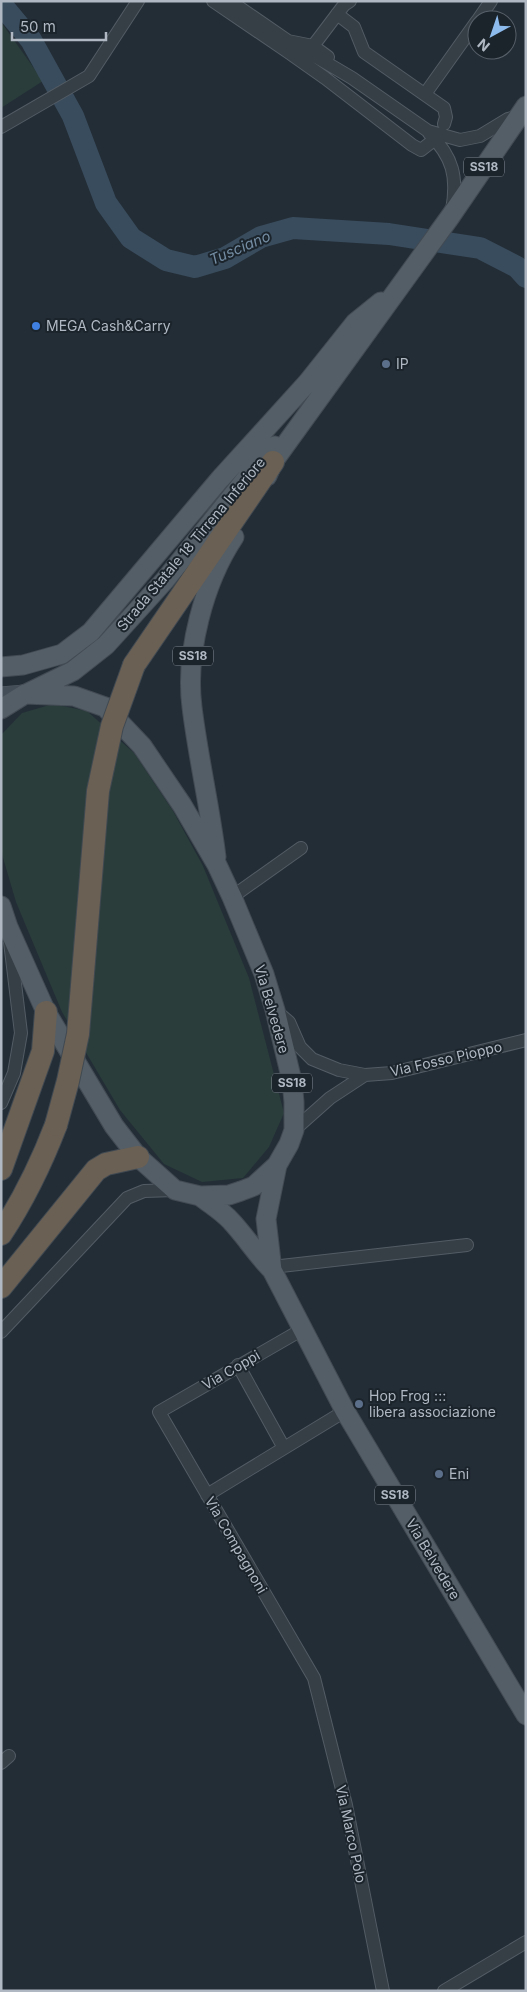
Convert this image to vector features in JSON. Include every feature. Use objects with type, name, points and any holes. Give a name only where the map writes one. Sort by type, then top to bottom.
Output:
[{"type":"highway","points":[[1,1234],[26,1194],[40,1165],[56,1125],[68,1081],[78,1034],[98,791],[112,726],[134,665],[273,462]]},
{"type":"highway","points":[[1,1169],[43,1051],[46,1012]]},
{"type":"highway","points":[[1,1287],[96,1170],[106,1164],[138,1157]]},
{"type":"main road","name":"Strada Statale 18 Tirrena Inferiore","points":[[218,866],[192,705],[192,661],[204,599],[222,555],[248,515],[273,462],[403,284],[522,111]]},
{"type":"main road","points":[[1,668],[23,665],[62,654],[91,632],[220,479],[308,382],[355,324],[403,284]]},
{"type":"main road","name":"Strada Statale 18 Tirrena Inferiore","points":[[25,694],[74,671],[106,645],[165,580],[266,454],[303,420]]},
{"type":"main road","name":"Via Belvedere","points":[[1,696],[25,694],[74,696],[105,706],[142,746],[162,772],[218,866],[264,974],[275,1010],[292,1081],[294,1130],[278,1164],[254,1186],[229,1195],[200,1196],[175,1190],[138,1157],[114,1126],[46,1012],[8,927],[1,906]]},
{"type":"main road","name":"SS18","points":[[1,709],[25,694]]},
{"type":"main road","name":"SS18","points":[[272,1270],[266,1219],[278,1164]]},
{"type":"main road","name":"SS18","points":[[200,1196],[230,1219],[246,1238],[256,1254],[272,1270]]},
{"type":"main road","name":"Via Belvedere","points":[[272,1270],[345,1411],[526,1715]]},
{"type":"street","points":[[1,128],[89,76],[138,1]]},
{"type":"street","points":[[213,1],[326,78],[412,145],[421,150],[429,137]]},
{"type":"street","points":[[230,1],[288,41],[313,46],[445,151],[453,168],[455,191],[446,223]]},
{"type":"street","points":[[313,46],[337,14],[350,1]]},
{"type":"street","points":[[337,14],[354,27],[364,52],[444,108],[446,117],[444,124]]},
{"type":"street","points":[[426,94],[467,35]]},
{"type":"street","points":[[291,54],[313,56],[352,78]]},
{"type":"street","points":[[429,137],[460,140],[480,136],[522,111]]},
{"type":"street","points":[[232,897],[301,848]]},
{"type":"street","points":[[1,1103],[14,1074],[21,1033],[8,927]]},
{"type":"street","points":[[275,1010],[289,1022],[300,1047],[312,1059],[338,1070],[365,1075]]},
{"type":"street","name":"Via Fosso Pioppo","points":[[365,1075],[392,1073],[526,1040]]},
{"type":"street","points":[[294,1130],[330,1098],[365,1075]]},
{"type":"street","points":[[1,1332],[127,1198],[144,1191],[175,1190]]},
{"type":"street","points":[[272,1270],[281,1266],[467,1245]]},
{"type":"street","name":"Via Coppi","points":[[159,1412],[303,1329]]},
{"type":"street","points":[[238,1365],[284,1448]]},
{"type":"street","points":[[207,1495],[345,1411]]},
{"type":"street","name":"Via Compagnoni","points":[[159,1412],[314,1678]]},
{"type":"street","name":"Via Marco Polo","points":[[314,1678],[346,1805],[383,1991]]},
{"type":"street","points":[[444,1991],[526,1942]]},
{"type":"green space","points":[[1,22],[43,81],[1,108]]},
{"type":"green space","points":[[53,704],[87,711],[134,753],[173,811],[203,866],[249,978],[284,1113],[269,1147],[243,1178],[202,1182],[164,1164],[120,1110],[62,1012],[16,902],[1,851],[1,735],[22,713]]},
{"type":"waterway","name":"Tusciano","points":[[1,4],[31,40],[73,116],[106,203],[131,238],[166,260],[195,267],[225,258],[261,237],[293,228],[389,234],[480,248],[517,267],[526,277]]},
{"type":"place","name":"MEGA Cash&Carry","points":[[36,326]]},
{"type":"place","name":"IP","points":[[386,364]]},
{"type":"place","name":"Hop Frog ::: libera associazione","points":[[359,1404]]},
{"type":"place","name":"Eni","points":[[439,1474]]}]
